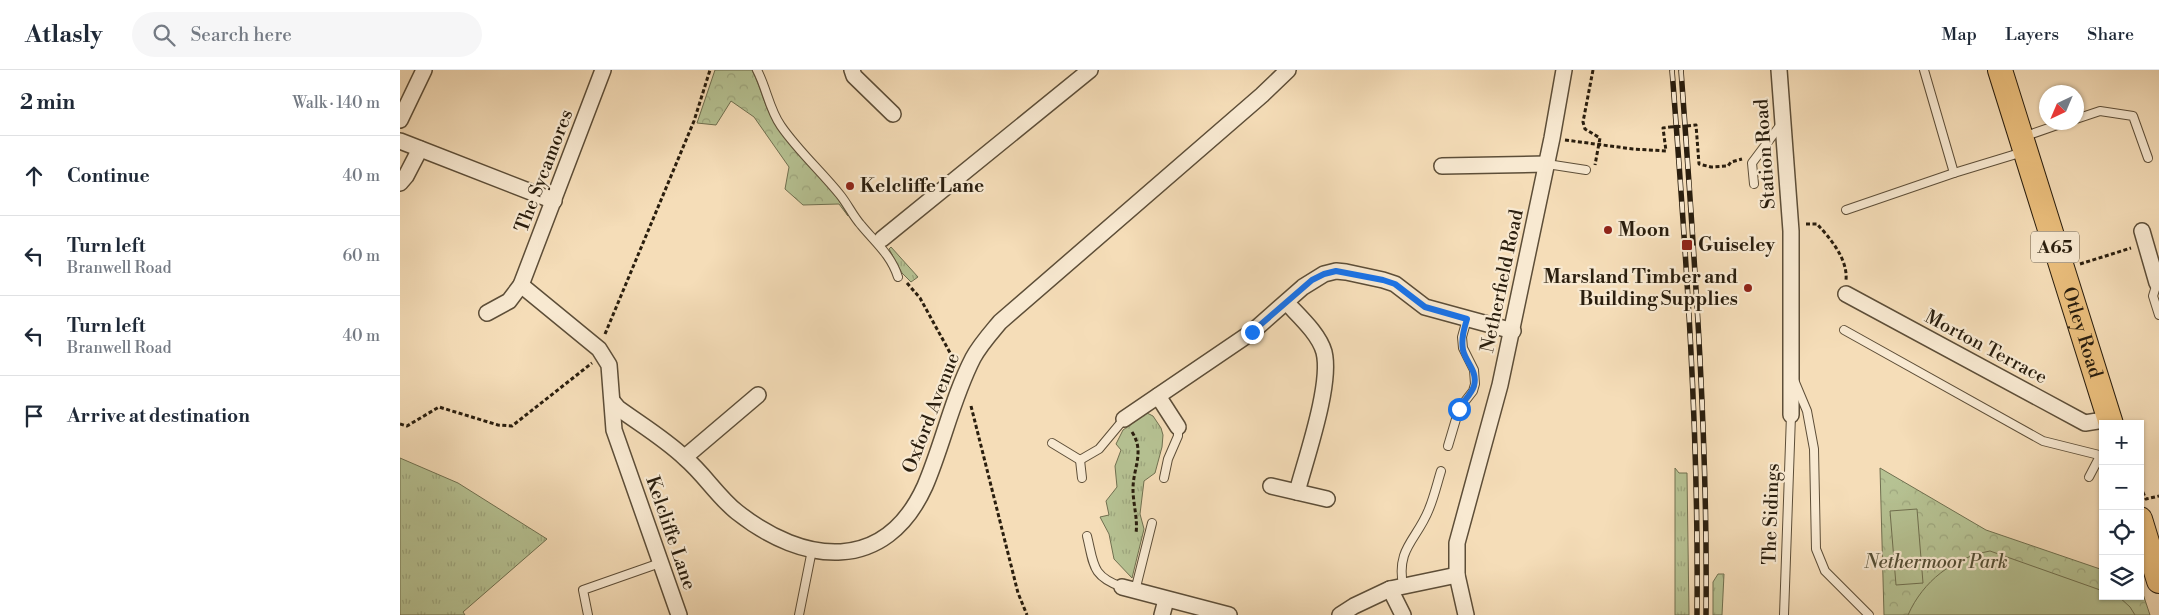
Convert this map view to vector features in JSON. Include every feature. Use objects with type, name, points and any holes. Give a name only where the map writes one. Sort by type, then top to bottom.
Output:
[{"type":"main road","name":"Otley Road","points":[[2000,70],[2109,420]]},
{"type":"main road","points":[[2144,532],[2159,581]]},
{"type":"street","points":[[400,120],[424,70]]},
{"type":"street","name":"The Sycamores","points":[[487,313],[509,301],[522,285],[603,70]]},
{"type":"street","points":[[852,70],[854,76],[893,114]]},
{"type":"street","points":[[880,240],[1090,70]]},
{"type":"street","name":"Oxford Avenue","points":[[613,402],[618,408],[685,458],[736,512],[791,545],[812,550],[843,553],[873,544],[895,530],[911,511],[924,486],[964,378],[978,349],[1000,322],[1262,95],[1288,70]]},
{"type":"street","name":"Netherfield Road","points":[[1466,615],[1456,575],[1457,544],[1513,331],[1564,70]]},
{"type":"street","name":"Station Road","points":[[1779,70],[1790,224],[1790,415]]},
{"type":"street","points":[[400,141],[554,202]]},
{"type":"street","points":[[400,183],[406,176],[420,149]]},
{"type":"street","points":[[1442,166],[1547,164]]},
{"type":"street","points":[[2142,231],[2153,248],[2157,282]]},
{"type":"street","points":[[1124,420],[1252,332],[1312,280],[1336,271],[1395,284],[1425,307],[1513,331]]},
{"type":"street","points":[[522,285],[601,351]]},
{"type":"street","name":"Morton Terrace","points":[[1846,294],[2085,422],[2099,422]]},
{"type":"street","points":[[1287,303],[1317,338],[1324,351],[1326,368],[1324,389],[1298,492]]},
{"type":"street","name":"Kelcliffe Lane","points":[[601,351],[609,365],[614,430],[679,615]]},
{"type":"street","points":[[685,458],[758,395]]},
{"type":"street","points":[[1158,396],[1178,427]]},
{"type":"street","points":[[1271,486],[1327,499]]},
{"type":"street","points":[[1340,615],[1354,606],[1397,587],[1456,575]]},
{"type":"street","points":[[1397,587],[1403,615]]},
{"type":"street","points":[[1128,589],[1229,615]]},
{"type":"street","points":[[1162,615],[1166,600]]},
{"type":"lane","points":[[757,70],[767,91],[771,109],[781,126],[809,162],[842,196],[862,226],[880,240],[898,277]]},
{"type":"lane","points":[[1924,70],[1954,173]]},
{"type":"lane","points":[[2084,116],[2100,111],[2133,116],[2148,158]]},
{"type":"lane","points":[[1754,184],[1752,163],[1783,122]]},
{"type":"lane","points":[[1846,210],[1954,173],[2023,145],[2051,130]]},
{"type":"lane","points":[[1547,164],[1586,170]]},
{"type":"lane","points":[[2157,282],[2153,296],[2159,315]]},
{"type":"lane","points":[[1448,446],[1459,409],[1475,384],[1474,370],[1463,348],[1462,337],[1467,319]]},
{"type":"lane","points":[[1844,330],[2043,441],[2099,455]]},
{"type":"lane","points":[[1790,370],[1808,411],[1814,449],[1816,549],[1825,571],[1869,615]]},
{"type":"lane","name":"The Sidings","points":[[1784,615],[1790,415]]},
{"type":"lane","points":[[1080,460],[1098,448],[1124,420]]},
{"type":"lane","points":[[1164,478],[1168,460],[1178,436],[1178,427]]},
{"type":"lane","points":[[1052,443],[1080,460]]},
{"type":"lane","points":[[1080,460],[1082,478]]},
{"type":"lane","points":[[2089,477],[2099,461]]},
{"type":"lane","points":[[1397,587],[1404,554],[1428,510],[1441,471]]},
{"type":"lane","points":[[1087,536],[1094,567],[1100,575],[1107,582],[1128,589],[1152,523]]},
{"type":"lane","points":[[799,615],[812,550]]},
{"type":"lane","points":[[588,615],[583,590],[660,563]]},
{"type":"path","points":[[400,424],[407,426],[439,407],[498,425],[512,426],[534,410],[601,351],[694,121],[710,70]]},
{"type":"path","points":[[1593,70],[1583,122],[1585,129],[1600,138],[1594,171]]},
{"type":"path","points":[[1759,135],[1768,110],[1781,97]]},
{"type":"path","points":[[1552,138],[1666,151],[1663,128],[1696,125],[1699,164],[1711,167],[1728,166],[1730,162],[1744,158]]},
{"type":"path","points":[[1790,224],[1817,224],[1833,241],[1847,273],[1846,294]]},
{"type":"path","points":[[2062,270],[2138,245],[2153,248]]},
{"type":"path","points":[[898,277],[908,283],[920,298],[964,378],[1018,593],[1027,615]]},
{"type":"path","points":[[1124,420],[1138,443],[1138,461],[1133,488],[1135,539]]},
{"type":"path","points":[[2144,494],[2146,498],[2159,496]]},
{"type":"green space","points":[[715,70],[752,70],[774,122],[833,193],[848,216],[839,204],[803,205],[785,189],[789,167],[754,117],[731,101],[716,125],[697,123]]},
{"type":"green space","points":[[891,247],[918,277],[911,282],[902,273],[889,249]]},
{"type":"green space","points":[[1147,413],[1153,416],[1161,428],[1163,435],[1162,447],[1155,473],[1144,481],[1140,514],[1144,529],[1132,578],[1114,559],[1109,534],[1100,517],[1109,515],[1106,501],[1117,487],[1115,466],[1121,450],[1116,444],[1123,430]]},
{"type":"green space","points":[[400,458],[458,483],[547,539],[463,612],[465,615],[400,615]]},
{"type":"green space","points":[[1675,468],[1679,473],[1687,473],[1689,615],[1675,615]]},
{"type":"green space","name":"Nethermoor Park","points":[[1880,468],[1986,530],[2099,569],[2099,600],[2144,600],[2144,597],[2150,615],[1884,615]]},
{"type":"green space","points":[[1917,509],[1923,583],[1896,585],[1890,511]]},
{"type":"green space","points":[[1990,551],[2099,590],[2099,600],[2122,600],[2135,615],[1908,615],[1922,592],[1941,573],[1952,565],[1976,554]]},
{"type":"green space","points":[[1718,574],[1724,574],[1722,615],[1713,615],[1713,582]]},
{"type":"railway","points":[[1672,70],[1687,274],[1694,411],[1697,615]]},
{"type":"railway","points":[[1681,70],[1702,411],[1705,479],[1706,615]]},
{"type":"place","name":"Kelcliffe Lane","points":[[850,186]]},
{"type":"place","name":"Moon","points":[[1608,230]]},
{"type":"place","name":"Guiseley","points":[[1687,245]]},
{"type":"place","name":"Marsland Timber and Building Supplies","points":[[1748,288]]},
{"type":"route","points":[[1252,332],[1303,287],[1324,274],[1336,271],[1346,272],[1395,284],[1425,307],[1467,319],[1462,337],[1463,348],[1465,356],[1474,370],[1475,384],[1459,409]]}]
